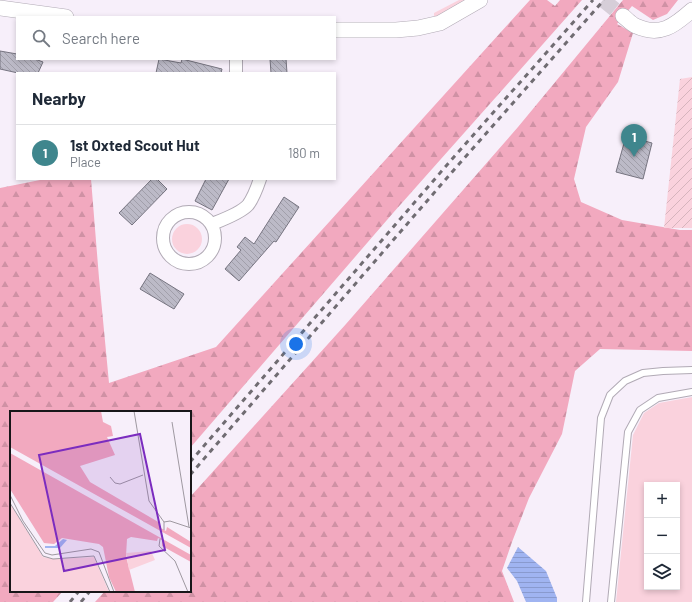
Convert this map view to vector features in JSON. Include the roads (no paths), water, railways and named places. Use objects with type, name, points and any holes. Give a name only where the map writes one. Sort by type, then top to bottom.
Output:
[{"type":"street","points":[[336,30],[396,30],[418,28],[440,23],[480,0]]},
{"type":"street","points":[[0,8],[59,16]]},
{"type":"street","points":[[623,16],[635,25],[649,30],[663,30],[677,23],[692,10]]},
{"type":"street","points":[[236,60],[236,72]]},
{"type":"street","points":[[212,224],[227,218],[247,206],[257,190],[260,180]]},
{"type":"street","points":[[188,212],[197,213],[205,217],[212,224],[216,240],[210,255],[203,261],[196,264],[187,265],[172,259],[166,252],[163,244],[163,235],[171,218],[188,212]]},
{"type":"lane","points":[[586,602],[601,418],[610,395],[625,381],[643,373],[663,370],[692,370]]},
{"type":"lane","points":[[611,602],[628,432],[640,410],[658,398],[692,392]]},
{"type":"water","points":[[518,547],[546,571],[557,598],[557,602],[526,602],[517,581],[507,568]]},
{"type":"tunnel","points":[[603,0],[623,16]]},
{"type":"railway","points":[[191,461],[453,158],[593,0]]},
{"type":"railway","points":[[191,474],[459,164],[604,0]]},
{"type":"railway","points":[[70,602],[78,592]]},
{"type":"railway","points":[[81,602],[89,592]]},
{"type":"place","name":"1st Oxted Scout Hut","points":[[634,157]]}]
